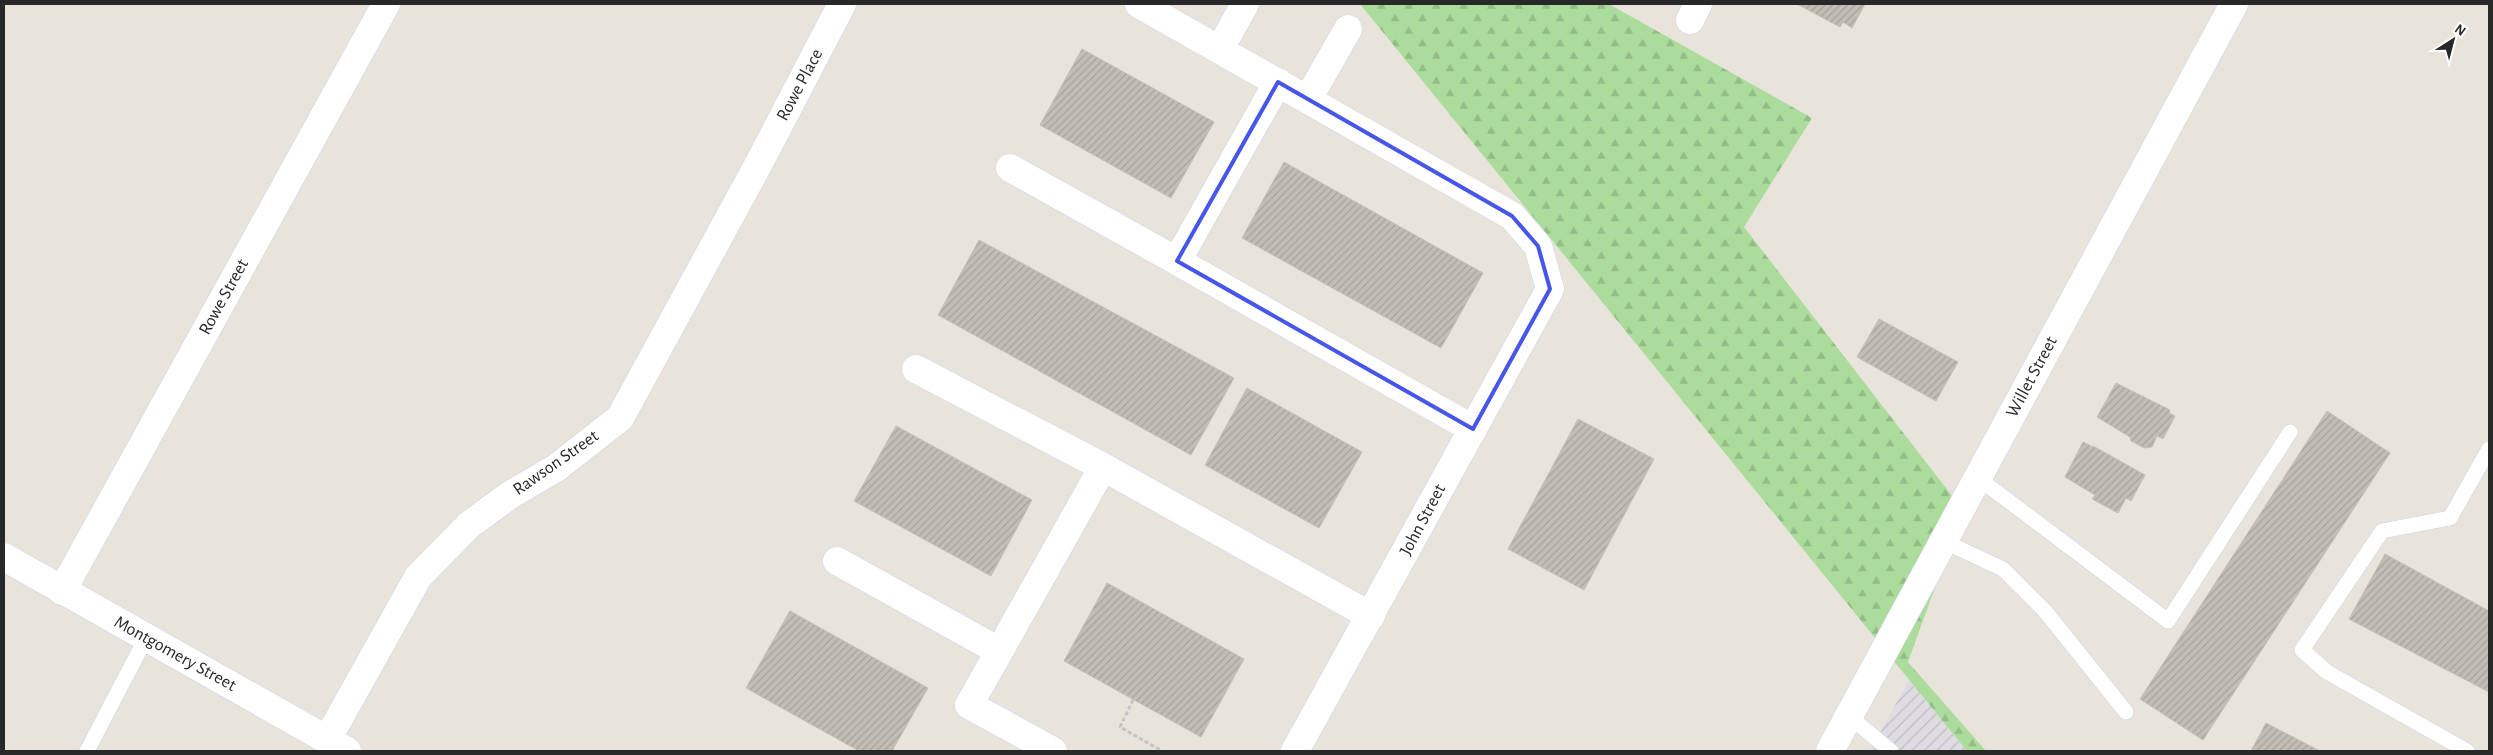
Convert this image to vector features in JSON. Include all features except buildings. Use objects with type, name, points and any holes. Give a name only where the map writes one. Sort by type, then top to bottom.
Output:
[{"type":"street","name":"Rowe Street","points":[[62,590],[386,4]]},
{"type":"street","name":"Rowe Place","points":[[758,165],[842,4]]},
{"type":"street","points":[[1139,4],[1308,99],[1348,29]]},
{"type":"street","points":[[1220,49],[1245,4]]},
{"type":"street","name":"Willet Street","points":[[1830,751],[2234,4]]},
{"type":"street","points":[[1177,261],[1278,82]]},
{"type":"street","name":"John Street","points":[[1295,751],[1550,289],[1538,246],[1512,216],[1308,99]]},
{"type":"street","name":"Rawson Street","points":[[337,746],[418,577],[469,525],[510,495],[556,468],[620,418],[758,165]]},
{"type":"street","points":[[1010,168],[1473,429]]},
{"type":"street","points":[[916,368],[1103,467],[1371,616]]},
{"type":"street","points":[[1053,751],[969,705],[1103,467]]},
{"type":"street","name":"Montgomery Street","points":[[4,557],[337,746]]},
{"type":"street","points":[[838,561],[999,651]]},
{"type":"lane","points":[[1978,478],[2168,621],[2290,432]]},
{"type":"lane","points":[[2467,751],[2326,672],[2302,650],[2382,531],[2450,518],[2489,449]]},
{"type":"lane","points":[[1943,541],[2004,569],[2045,611],[2126,712]]},
{"type":"lane","points":[[87,751],[146,638]]},
{"type":"lane","points":[[1849,716],[1890,751]]},
{"type":"path","points":[[1133,700],[1120,727],[1162,751]]},
{"type":"highlighted area","points":[[1278,82],[1512,216],[1538,246],[1550,289],[1473,429],[1177,261]]},
{"type":"shaded area","points":[[1909,680],[1967,751],[1870,751]]},
{"type":"green space","points":[[1360,4],[1609,4],[1812,118],[1744,227],[1963,510],[1908,662],[1986,751],[1967,751]]}]
